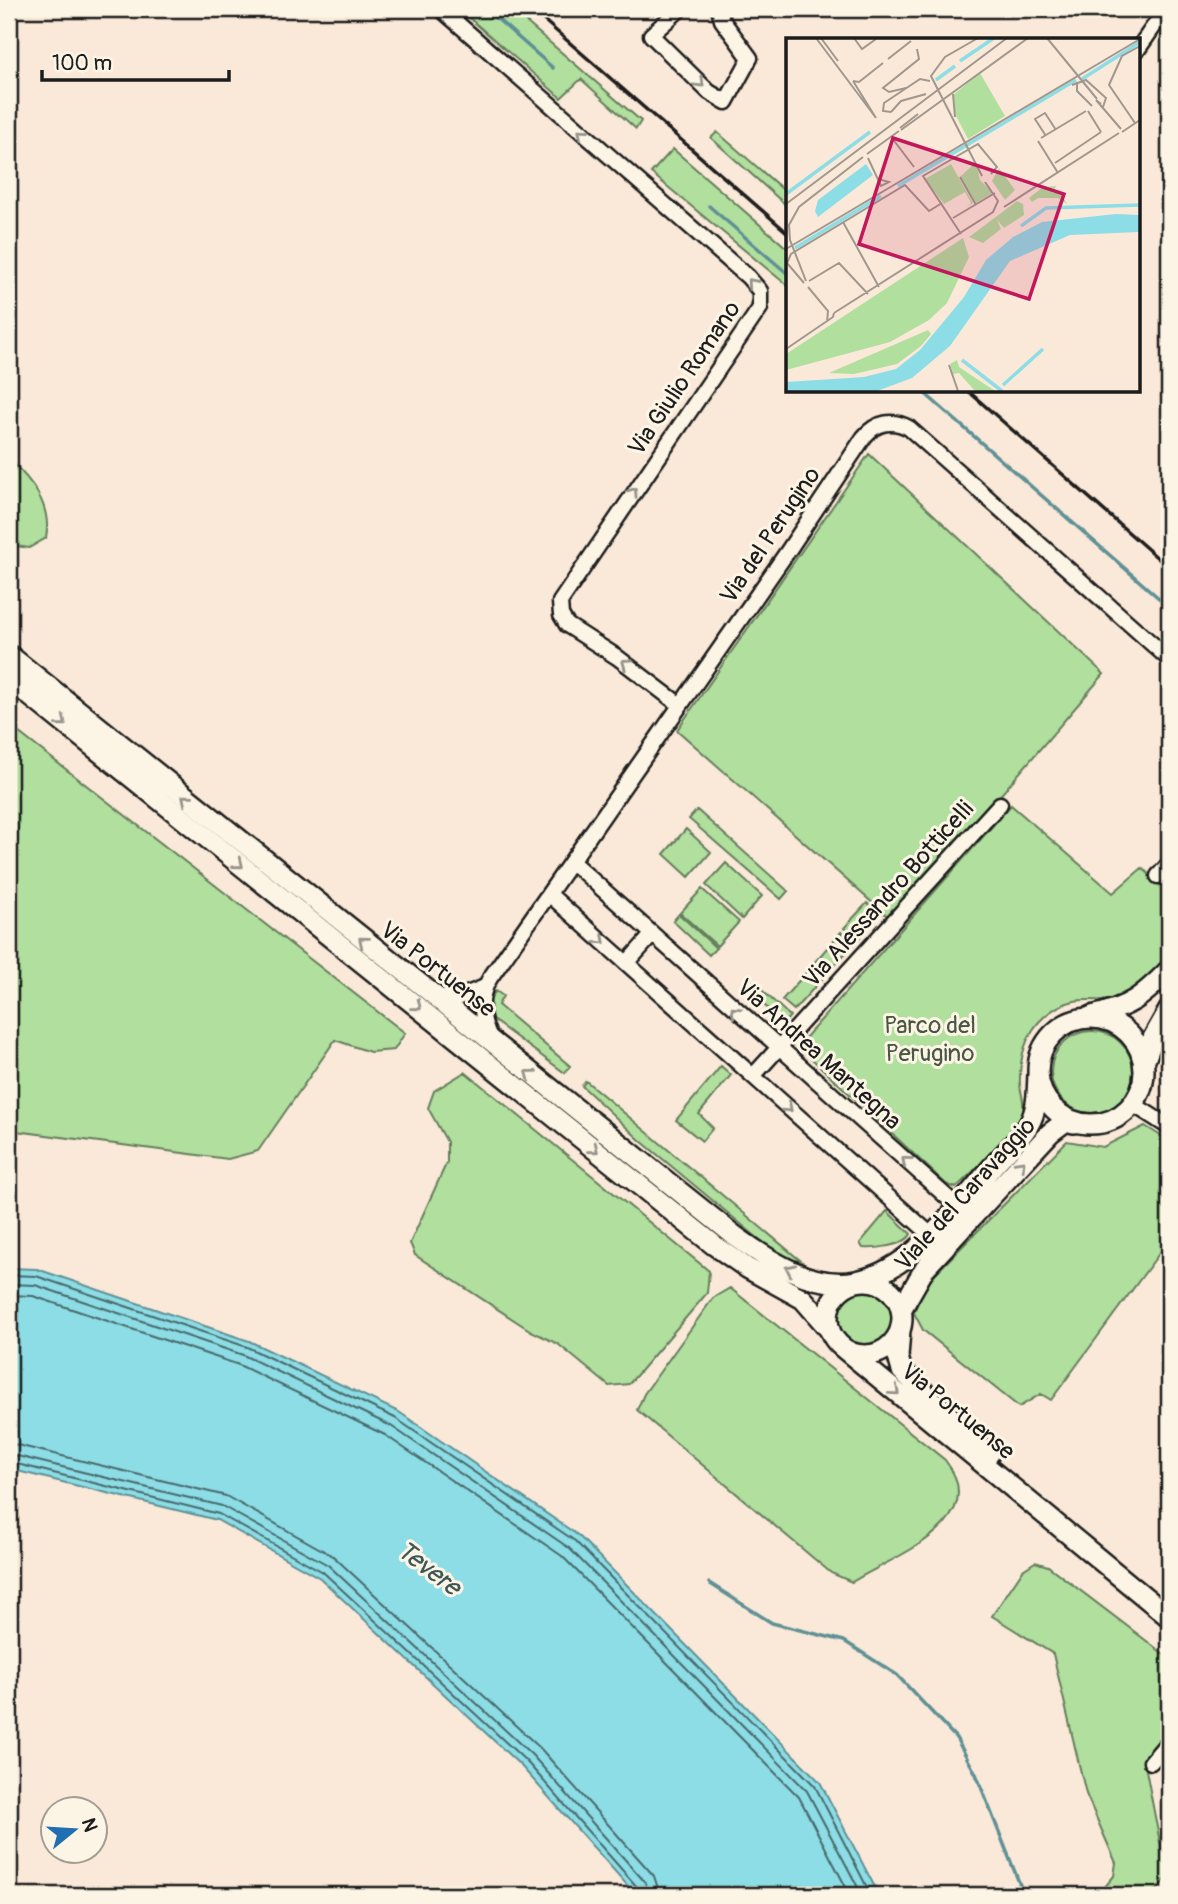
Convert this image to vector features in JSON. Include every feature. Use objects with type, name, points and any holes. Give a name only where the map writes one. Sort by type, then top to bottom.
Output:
[{"type":"street","name":"Via Giulio Romano","points":[[441,9],[760,291],[758,311],[560,602],[561,615],[567,625],[617,657],[680,705]]},
{"type":"street","points":[[680,9],[651,35],[709,92],[726,102],[745,72],[750,58],[720,15],[712,9]]},
{"type":"street","points":[[1140,46],[1166,9]]},
{"type":"street","name":"Via del Perugino","points":[[485,987],[866,434],[877,426],[890,423],[909,428],[1169,659]]},
{"type":"street","name":"Via Portuense","points":[[9,655],[433,998],[760,1253],[805,1276],[830,1282],[856,1281]]},
{"type":"street","name":"Via Portuense","points":[[9,679],[714,1245],[808,1303],[829,1329]]},
{"type":"street","name":"Via Alessandro Botticelli","points":[[753,1076],[1000,804]]},
{"type":"street","name":"Via Andrea Mantegna","points":[[572,862],[778,1049],[957,1206]]},
{"type":"street","points":[[1158,876],[1169,864]]},
{"type":"street","points":[[550,894],[931,1235]]},
{"type":"street","points":[[627,963],[652,935]]},
{"type":"street","points":[[1081,1018],[1098,1018],[1122,1028],[1139,1047],[1144,1063],[1144,1080],[1133,1104],[1122,1116],[1107,1123],[1074,1122],[1048,1104],[1038,1074],[1039,1059],[1049,1038],[1067,1024],[1081,1018],[1121,1009],[1140,999],[1169,970]]},
{"type":"street","points":[[433,998],[459,997],[485,987],[481,1014],[493,1045]]},
{"type":"street","points":[[1144,1063],[1153,1038],[1169,1010]]},
{"type":"street","name":"Viale del Caravaggio","points":[[856,1281],[892,1265],[931,1235],[1028,1126],[1037,1103],[1038,1074]]},
{"type":"street","points":[[1133,1104],[1169,1127]]},
{"type":"street","name":"Viale del Caravaggio","points":[[901,1320],[912,1286],[933,1259],[1050,1133],[1066,1121],[1074,1122]]},
{"type":"street","points":[[856,1281],[879,1283],[889,1290],[901,1320],[895,1340],[876,1353],[853,1353],[843,1348],[829,1329],[830,1305],[836,1294],[856,1281]]},
{"type":"street","name":"Via Portuense","points":[[901,1320],[898,1350],[902,1371],[990,1455],[1042,1512]]},
{"type":"street","name":"Via Portuense","points":[[843,1348],[1169,1618]]},
{"type":"street","points":[[1151,1762],[1169,1741]]},
{"type":"green space","points":[[459,9],[511,9],[641,121],[636,129],[581,79],[561,98]]},
{"type":"green space","points":[[717,132],[786,192],[786,205],[711,138]]},
{"type":"green space","points":[[673,149],[786,247],[786,284],[651,173]]},
{"type":"green space","points":[[869,454],[1104,674],[893,921],[677,730]]},
{"type":"green space","points":[[9,459],[38,494],[46,515],[46,538],[29,548],[9,545]]},
{"type":"green space","points":[[9,725],[405,1033],[394,1050],[370,1052],[335,1040],[258,1151],[228,1159],[9,1130]]},
{"type":"green space","name":"Parco del Perugino","points":[[1011,805],[1113,893],[1142,868],[1169,891],[1169,959],[1146,985],[1131,996],[1110,1001],[1068,1002],[1057,1007],[1038,1023],[1028,1039],[1022,1057],[1020,1085],[1023,1112],[1019,1121],[1004,1141],[956,1188],[946,1184],[798,1046]]},
{"type":"green space","points":[[697,810],[788,891],[781,899],[689,819]]},
{"type":"green space","points":[[686,829],[711,852],[689,877],[664,854]]},
{"type":"green space","points":[[726,863],[762,896],[742,919],[706,885]]},
{"type":"green space","points":[[702,889],[739,922],[717,946],[680,913]]},
{"type":"green space","points":[[867,903],[880,914],[857,940],[844,928]]},
{"type":"green space","points":[[679,914],[716,948],[709,955],[673,921]]},
{"type":"green space","points":[[841,932],[854,944],[825,975],[813,964]]},
{"type":"green space","points":[[811,967],[822,979],[794,1010],[782,1000]]},
{"type":"green space","points":[[752,981],[790,1016],[784,1023],[746,989]]},
{"type":"green space","points":[[496,991],[503,996],[498,1005],[570,1066],[565,1073],[490,1018],[486,1003]]},
{"type":"green space","points":[[1092,1031],[1108,1034],[1121,1043],[1130,1056],[1133,1072],[1130,1088],[1121,1101],[1108,1110],[1092,1113],[1076,1110],[1063,1101],[1054,1088],[1051,1072],[1054,1056],[1063,1043],[1076,1034]]},
{"type":"green space","points":[[721,1066],[731,1075],[699,1114],[713,1128],[702,1141],[676,1120]]},
{"type":"green space","points":[[465,1072],[709,1271],[707,1293],[629,1384],[609,1386],[558,1344],[531,1331],[415,1255],[410,1243],[447,1162],[447,1142],[428,1108],[434,1091]]},
{"type":"green space","points":[[586,1081],[801,1261],[789,1259],[771,1249],[641,1141],[582,1086]]},
{"type":"green space","points":[[1145,1126],[1169,1141],[1169,1240],[1051,1400],[1041,1394],[1019,1407],[923,1330],[914,1313],[924,1285],[1067,1141],[1103,1147]]},
{"type":"green space","points":[[887,1211],[911,1234],[897,1244],[863,1248],[860,1243]]},
{"type":"green space","points":[[730,1288],[945,1460],[957,1482],[957,1502],[948,1519],[932,1535],[852,1582],[831,1573],[637,1410],[644,1394],[713,1298]]},
{"type":"green space","points":[[858,1290],[870,1290],[884,1298],[892,1312],[890,1329],[884,1338],[870,1346],[858,1346],[841,1334],[836,1324],[836,1312],[848,1295]]},
{"type":"green space","points":[[1035,1562],[1048,1566],[1169,1658],[1169,1730],[1147,1757],[1146,1770],[1161,1848],[1169,1855],[1169,1875],[1153,1895],[1098,1895],[1114,1876],[1116,1863],[1086,1794],[1053,1654],[992,1616],[1023,1570]]},
{"type":"water","name":"Tevere","points":[[9,1268],[37,1269],[249,1341],[399,1412],[579,1536],[820,1782],[879,1895],[636,1895],[521,1766],[320,1578],[217,1520],[9,1469]]},
{"type":"waterway","points":[[486,9],[553,68]]},
{"type":"waterway","points":[[709,206],[786,272]]},
{"type":"waterway","points":[[923,392],[1169,607]]},
{"type":"waterway","points":[[709,1583],[772,1623],[844,1641],[897,1675],[956,1738],[976,1774],[1024,1895]]},
{"type":"railway","points":[[531,9],[786,231]]},
{"type":"railway","points":[[969,392],[1169,568]]}]
